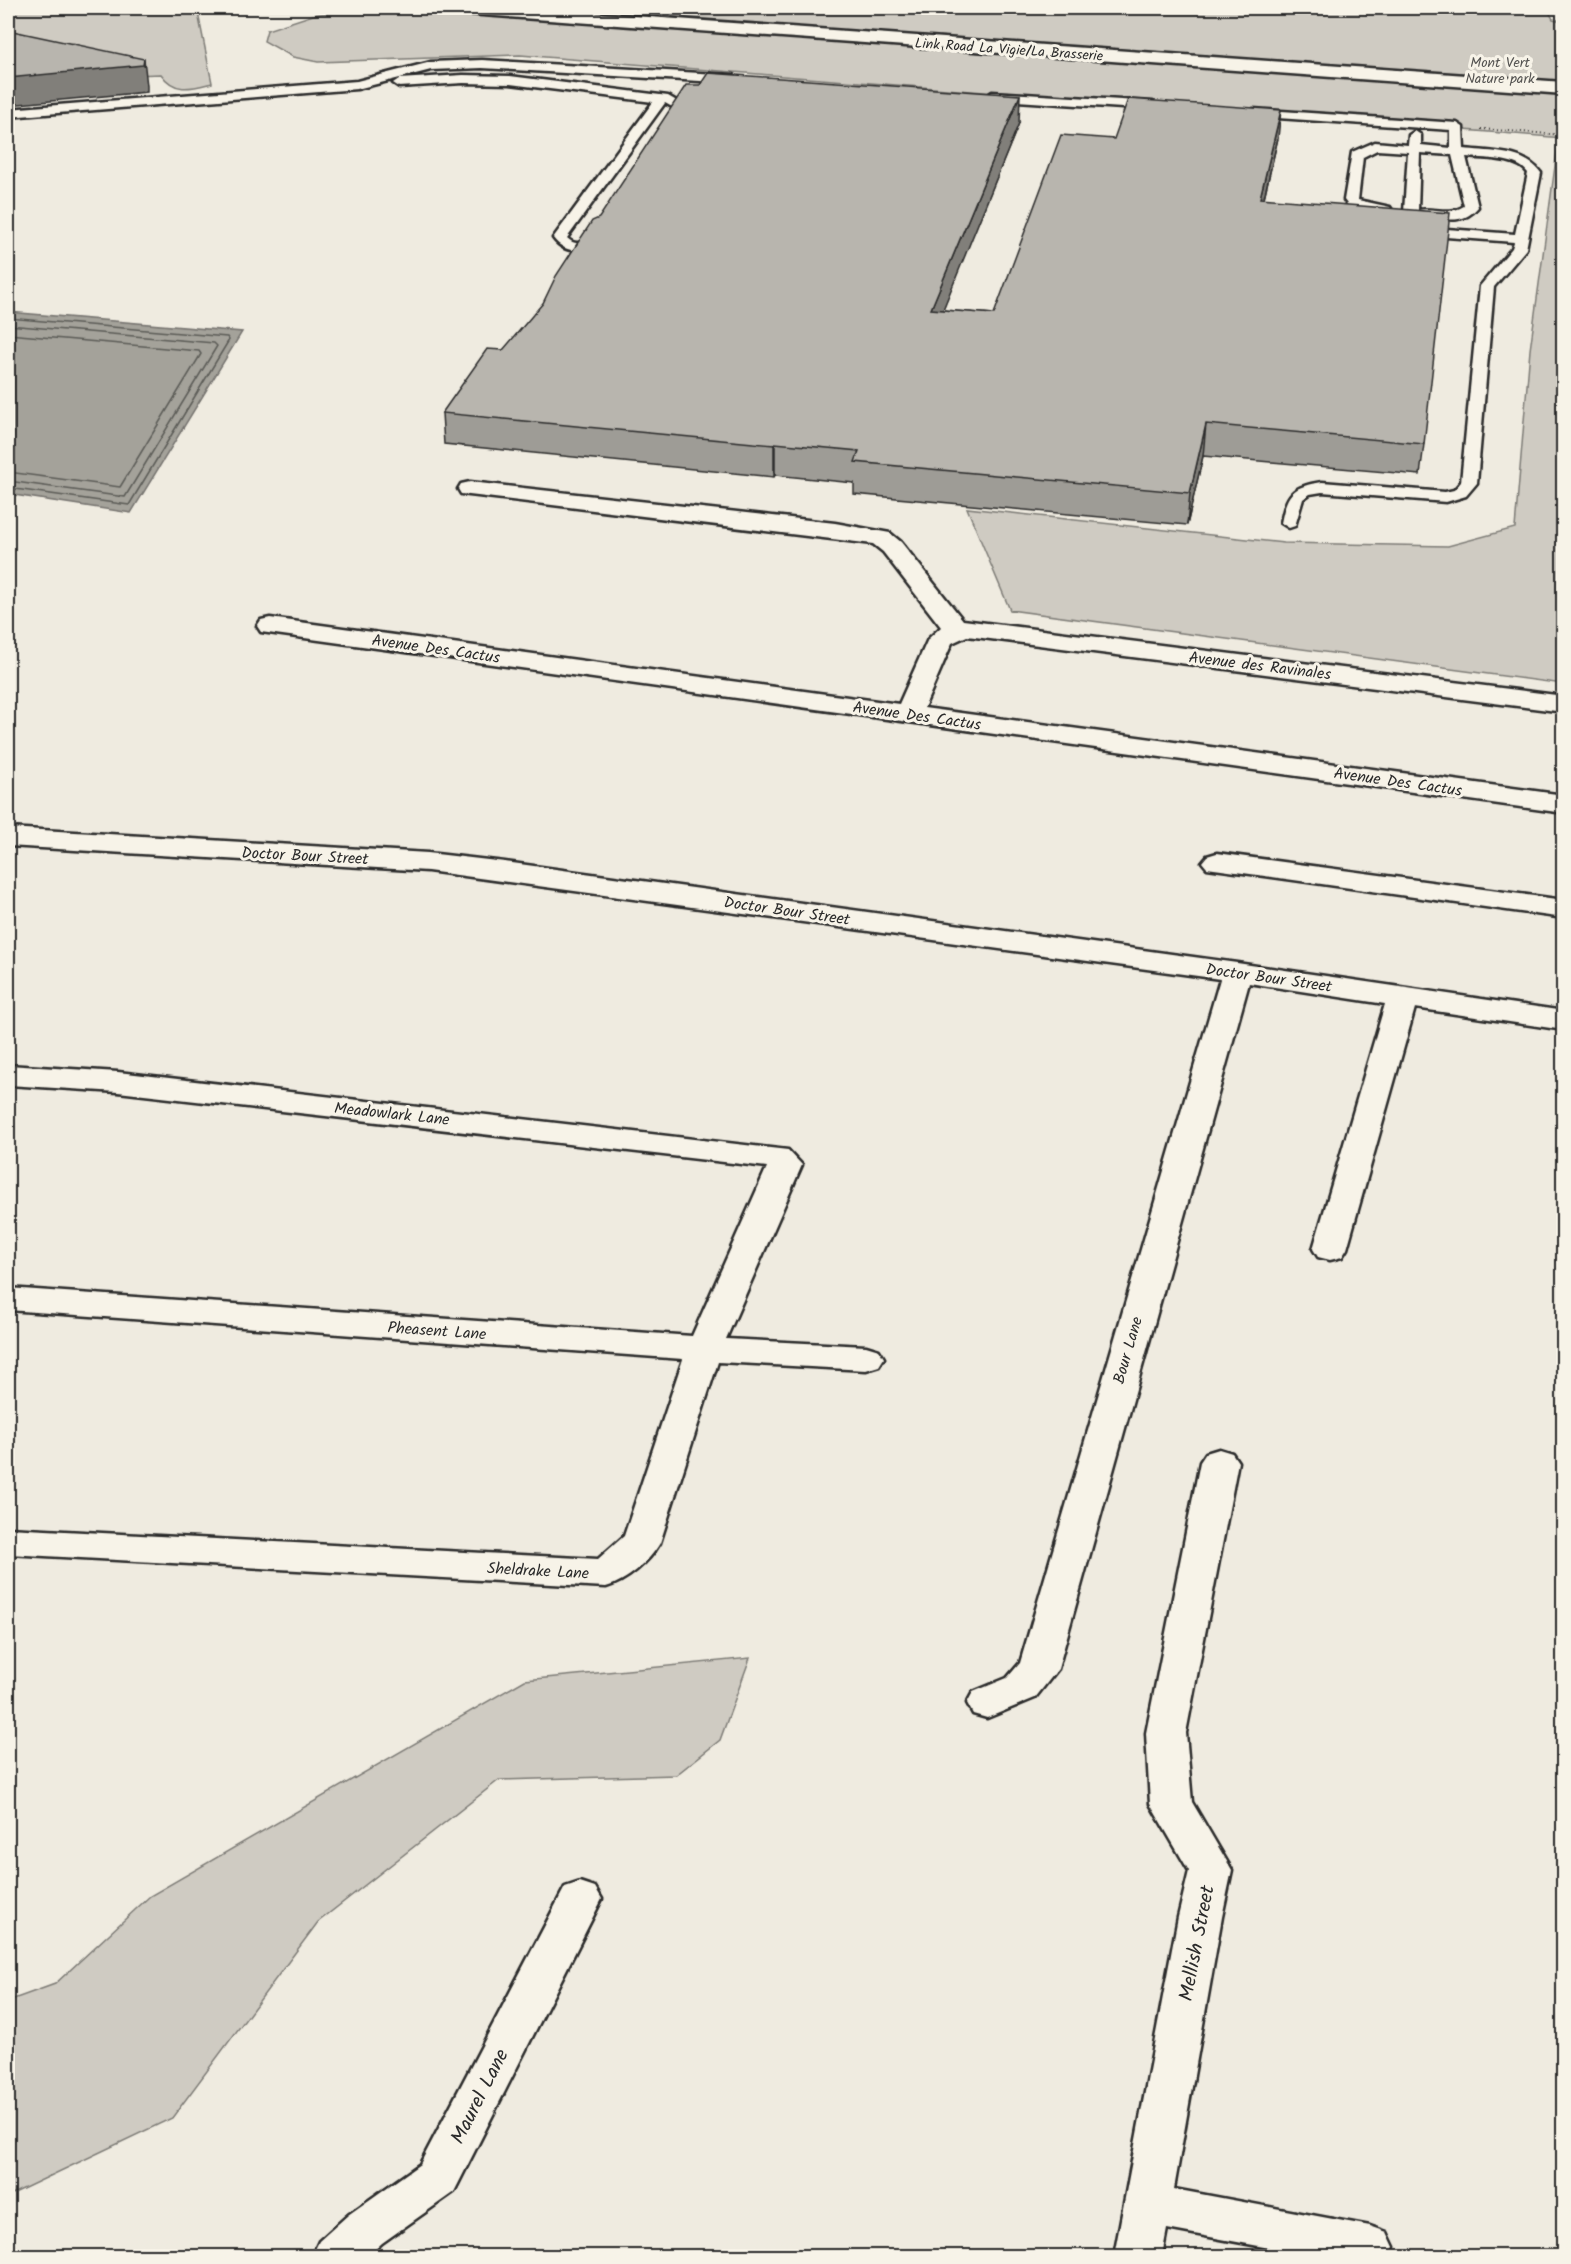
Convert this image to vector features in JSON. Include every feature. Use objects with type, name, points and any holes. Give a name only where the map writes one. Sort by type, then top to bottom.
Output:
[{"type":"street","name":"Link Road La Vigie/La Brasserie","points":[[454,8],[1563,88]]},
{"type":"street","points":[[470,489],[881,538],[892,547],[957,630],[941,639],[908,714]]},
{"type":"street","name":"Avenue Des Cactus","points":[[270,626],[1563,804]]},
{"type":"street","name":"Avenue des Ravinales","points":[[957,630],[979,629],[1563,704]]},
{"type":"street","name":"Doctor Bour Street","points":[[8,837],[439,863],[1237,972],[1563,1021]]},
{"type":"street","points":[[1217,862],[1563,909]]},
{"type":"street","name":"Bour Lane","points":[[987,1702],[1021,1688],[1038,1669],[1114,1396],[1237,972]]},
{"type":"street","points":[[1330,1249],[1403,997]]},
{"type":"street","name":"Meadowlark Lane","points":[[8,1075],[118,1082],[776,1157]]},
{"type":"street","name":"Sheldrake Lane","points":[[8,1541],[606,1573],[641,1543],[704,1349],[785,1165],[776,1157]]},
{"type":"street","name":"Pheasent Lane","points":[[8,1299],[704,1349],[866,1358]]},
{"type":"street","name":"Mellish Street","points":[[1138,2256],[1200,1917],[1211,1870],[1171,1803],[1166,1733],[1219,1462]]},
{"type":"street","name":"Maurel Lane","points":[[336,2256],[365,2229],[437,2178],[580,1899]]},
{"type":"street","points":[[1149,2205],[1370,2247]]},
{"type":"lane","points":[[357,85],[431,66],[482,64],[745,80]]},
{"type":"lane","points":[[8,113],[357,85],[510,80],[668,100],[681,107],[663,134]]},
{"type":"lane","points":[[984,95],[1164,107]]},
{"type":"lane","points":[[605,223],[593,243],[587,246],[569,246],[560,238],[661,99]]},
{"type":"lane","points":[[1235,112],[1457,127],[1458,152],[1471,207],[1467,212],[1366,215],[1351,200],[1357,155],[1375,146],[1416,148],[1458,152],[1511,158],[1530,166],[1535,173],[1519,249],[1487,286],[1469,483],[1460,493],[1446,497],[1322,487],[1302,489],[1294,496],[1289,523]]},
{"type":"lane","points":[[1411,212],[1416,148],[1414,124]]},
{"type":"lane","points":[[613,168],[630,170]]},
{"type":"lane","points":[[1458,214],[1462,221],[1462,235]]},
{"type":"lane","points":[[1409,230],[1521,239]]},
{"type":"path","points":[[1457,127],[1563,135]]},
{"type":"green space","points":[[8,8],[205,8],[198,13],[212,83],[184,88],[172,85],[161,74],[104,76],[86,70],[74,43],[8,44]]},
{"type":"green space","name":"Mont Vert Nature park","points":[[347,8],[1547,8],[1553,19],[1563,21],[1563,138],[520,55],[318,62],[293,57],[264,41],[267,30],[313,15],[343,11]]},
{"type":"green space","points":[[1558,144],[1564,144],[1563,684],[1010,610],[967,508],[1284,543],[1448,546],[1515,528],[1530,350]]},
{"type":"green space","points":[[750,1658],[720,1740],[676,1775],[499,1780],[318,1922],[172,2118],[8,2196],[8,2001],[55,1984],[150,1896],[525,1680]]},
{"type":"water","points":[[8,312],[242,332],[131,513],[8,494]]},
{"type":"building","points":[[8,30],[144,59],[143,65],[8,78]]},
{"type":"building","points":[[708,73],[1020,95],[931,309],[994,314],[1061,135],[1114,139],[1128,99],[1281,110],[1260,198],[1450,213],[1424,444],[1206,424],[1190,493],[855,462],[859,451],[442,413],[487,349],[503,350],[543,303],[556,276],[592,221],[599,218],[686,85],[700,85]]}]
